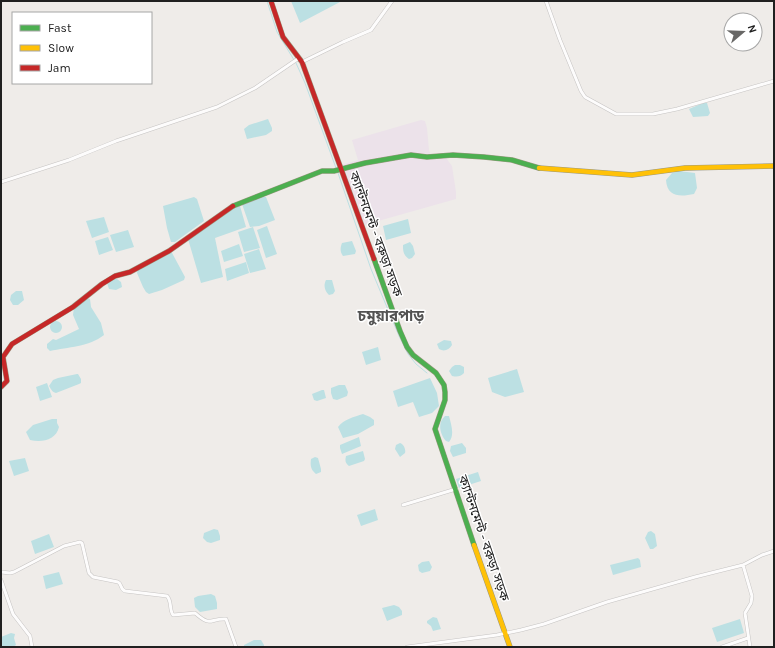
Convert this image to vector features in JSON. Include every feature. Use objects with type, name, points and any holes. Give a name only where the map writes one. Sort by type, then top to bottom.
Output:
[{"type":"street","name":"ক্যান্টনমেন্ট - বরুড়া সড়ক","points":[[271,1],[283,37],[300,60],[384,291],[408,348],[413,355],[439,376],[445,389],[445,400],[435,424],[435,429],[510,647]]},
{"type":"street","points":[[1,182],[69,160],[116,141],[217,107],[255,88],[293,62],[371,30],[392,1]]},
{"type":"street","points":[[546,1],[562,46],[581,92],[586,97],[616,114],[653,114],[677,109],[774,81]]},
{"type":"street","points":[[1,387],[7,381],[3,357],[12,344],[72,307],[115,276],[130,272],[169,251],[233,206],[322,171],[341,170],[365,163],[411,155],[427,157],[453,155],[484,157],[512,160],[540,168],[632,175],[686,168],[774,166]]},
{"type":"street","points":[[403,505],[456,489]]},
{"type":"street","points":[[1,572],[14,572],[64,546],[80,542],[82,543],[89,573],[93,577],[118,582],[125,591],[167,596],[169,598],[171,612],[173,615],[195,613],[201,620],[211,622],[226,619],[236,647]]},
{"type":"street","points":[[407,647],[506,633],[544,624],[607,602],[743,565],[762,555],[774,551]]},
{"type":"street","points":[[743,565],[752,596],[751,603],[745,613],[750,647]]},
{"type":"street","points":[[1,580],[13,614],[30,636],[32,647]]},
{"type":"street","points":[[722,647],[748,638]]},
{"type":"shaded area","points":[[421,120],[425,121],[429,150],[432,158],[446,158],[452,166],[456,199],[364,225],[341,165],[358,160],[352,140]]},
{"type":"water","points":[[291,1],[340,1],[340,2],[300,23]]},
{"type":"water","points":[[703,103],[707,103],[710,113],[708,116],[693,117],[689,109]]},
{"type":"water","points":[[268,119],[272,131],[266,135],[247,139],[244,129],[249,125]]},
{"type":"water","points":[[679,171],[695,173],[697,188],[694,194],[679,195],[672,193],[669,190],[666,180],[672,173]]},
{"type":"water","points":[[194,197],[197,199],[204,221],[175,242],[171,242],[163,206]]},
{"type":"water","points":[[266,197],[275,220],[259,226],[250,227],[242,204]]},
{"type":"water","points":[[240,206],[246,227],[215,238],[223,277],[201,283],[188,239],[207,224]]},
{"type":"water","points":[[104,217],[109,232],[92,238],[86,221]]},
{"type":"water","points":[[408,219],[411,233],[386,240],[383,226]]},
{"type":"water","points":[[267,226],[277,254],[266,258],[257,230]]},
{"type":"water","points":[[253,227],[260,248],[244,252],[238,232]]},
{"type":"water","points":[[128,230],[134,247],[116,252],[110,235]]},
{"type":"water","points":[[108,237],[113,250],[99,255],[95,241]]},
{"type":"water","points":[[352,241],[356,251],[355,254],[343,256],[341,253],[342,243]]},
{"type":"water","points":[[410,242],[413,246],[415,254],[409,259],[404,253],[403,245]]},
{"type":"water","points":[[239,244],[243,256],[224,262],[221,251]]},
{"type":"water","points":[[259,249],[266,269],[250,273],[244,254]]},
{"type":"water","points":[[171,251],[185,277],[184,280],[149,294],[143,287],[137,273],[138,269]]},
{"type":"water","points":[[246,262],[249,273],[227,281],[225,269]]},
{"type":"water","points":[[113,279],[117,279],[121,282],[122,287],[116,290],[109,289],[107,283]]},
{"type":"water","points":[[326,280],[332,280],[335,291],[333,294],[329,295],[326,290]]},
{"type":"water","points":[[16,291],[22,291],[24,300],[18,305],[13,305],[10,300],[11,295]]},
{"type":"water","points":[[87,298],[90,299],[91,307],[101,323],[104,335],[92,342],[50,351],[47,348],[47,344],[53,339],[56,340],[79,329],[73,315],[74,307]]},
{"type":"water","points":[[54,321],[58,321],[62,327],[58,333],[54,333],[50,329],[50,325]]},
{"type":"water","points":[[444,340],[451,341],[451,347],[445,350],[439,349],[437,344]]},
{"type":"water","points":[[378,347],[381,360],[366,365],[362,352]]},
{"type":"water","points":[[455,365],[464,367],[464,373],[455,377],[452,376],[449,371]]},
{"type":"water","points":[[517,369],[524,392],[505,397],[492,392],[488,378]]},
{"type":"water","points":[[78,374],[81,379],[81,383],[79,384],[56,393],[49,386],[53,380]]},
{"type":"water","points":[[430,378],[437,393],[439,406],[432,413],[419,417],[413,402],[398,407],[393,391]]},
{"type":"water","points":[[47,383],[52,397],[40,401],[36,387]]},
{"type":"water","points":[[339,385],[345,385],[348,392],[347,396],[337,400],[333,399],[331,388]]},
{"type":"water","points":[[324,390],[326,398],[317,401],[314,400],[312,394]]},
{"type":"water","points":[[363,414],[374,420],[374,425],[358,434],[343,438],[338,427],[340,424],[346,420]]},
{"type":"water","points":[[445,416],[449,416],[452,429],[452,436],[449,442],[444,438],[440,428],[442,419]]},
{"type":"water","points":[[52,419],[57,419],[59,427],[52,438],[44,441],[30,440],[26,432],[33,425]]},
{"type":"water","points":[[359,437],[361,446],[342,454],[340,445]]},
{"type":"water","points":[[400,443],[404,446],[405,453],[400,457],[395,449],[396,445]]},
{"type":"water","points":[[462,443],[466,448],[466,453],[453,457],[450,451],[451,446]]},
{"type":"water","points":[[363,451],[364,461],[349,466],[347,464],[345,460],[346,456]]},
{"type":"water","points":[[315,457],[318,458],[321,469],[321,472],[316,474],[311,468],[311,459]]},
{"type":"water","points":[[25,458],[29,471],[14,476],[9,461]]},
{"type":"water","points":[[478,472],[481,481],[459,488],[456,479]]},
{"type":"water","points":[[375,509],[378,520],[361,526],[357,515]]},
{"type":"water","points":[[214,529],[218,530],[220,540],[211,543],[207,542],[203,538],[204,533]]},
{"type":"water","points":[[651,531],[655,534],[657,546],[653,549],[650,549],[645,538],[648,532]]},
{"type":"water","points":[[49,534],[54,547],[35,554],[31,541]]},
{"type":"water","points":[[638,558],[640,560],[641,567],[613,575],[610,565]]},
{"type":"water","points":[[429,561],[432,567],[430,571],[422,573],[419,571],[418,565],[422,562]]},
{"type":"water","points":[[59,572],[63,584],[46,589],[43,576]]},
{"type":"water","points":[[211,594],[215,596],[217,609],[200,612],[195,607],[194,598]]},
{"type":"water","points":[[394,605],[399,607],[402,611],[402,615],[387,621],[382,608]]},
{"type":"water","points":[[433,617],[437,618],[441,629],[433,631],[431,626],[427,623],[427,621]]},
{"type":"water","points":[[740,619],[744,633],[717,642],[712,628]]},
{"type":"water","points":[[11,633],[15,634],[14,638],[16,645],[13,647],[1,647],[1,637]]},
{"type":"water","points":[[254,640],[261,640],[264,647],[244,647],[244,645]]},
{"type":"waterway","points":[[267,1],[277,32],[294,60]]},
{"type":"waterway","points":[[296,63],[305,83],[336,168]]},
{"type":"waterway","points":[[338,173],[371,269],[399,336],[408,354],[416,364],[427,373]]},
{"type":"traffic: fast","points":[[233,206],[322,171],[334,171],[365,163],[411,155],[427,157],[453,155],[484,157],[512,160],[539,168]]},
{"type":"traffic: fast","points":[[374,259],[407,347],[413,355],[436,373],[444,385],[445,400],[435,429],[474,545]]},
{"type":"traffic: slow","points":[[539,168],[632,175],[685,168],[774,166]]},
{"type":"traffic: slow","points":[[474,545],[510,647]]},
{"type":"traffic: jam","points":[[271,1],[283,37],[302,62],[374,259]]},
{"type":"traffic: jam","points":[[1,387],[7,381],[3,357],[12,344],[73,307],[102,284],[115,276],[130,272],[169,251],[233,206]]},
{"type":"district","name":"চমুয়ারপাড়","points":[[391,316]]}]
